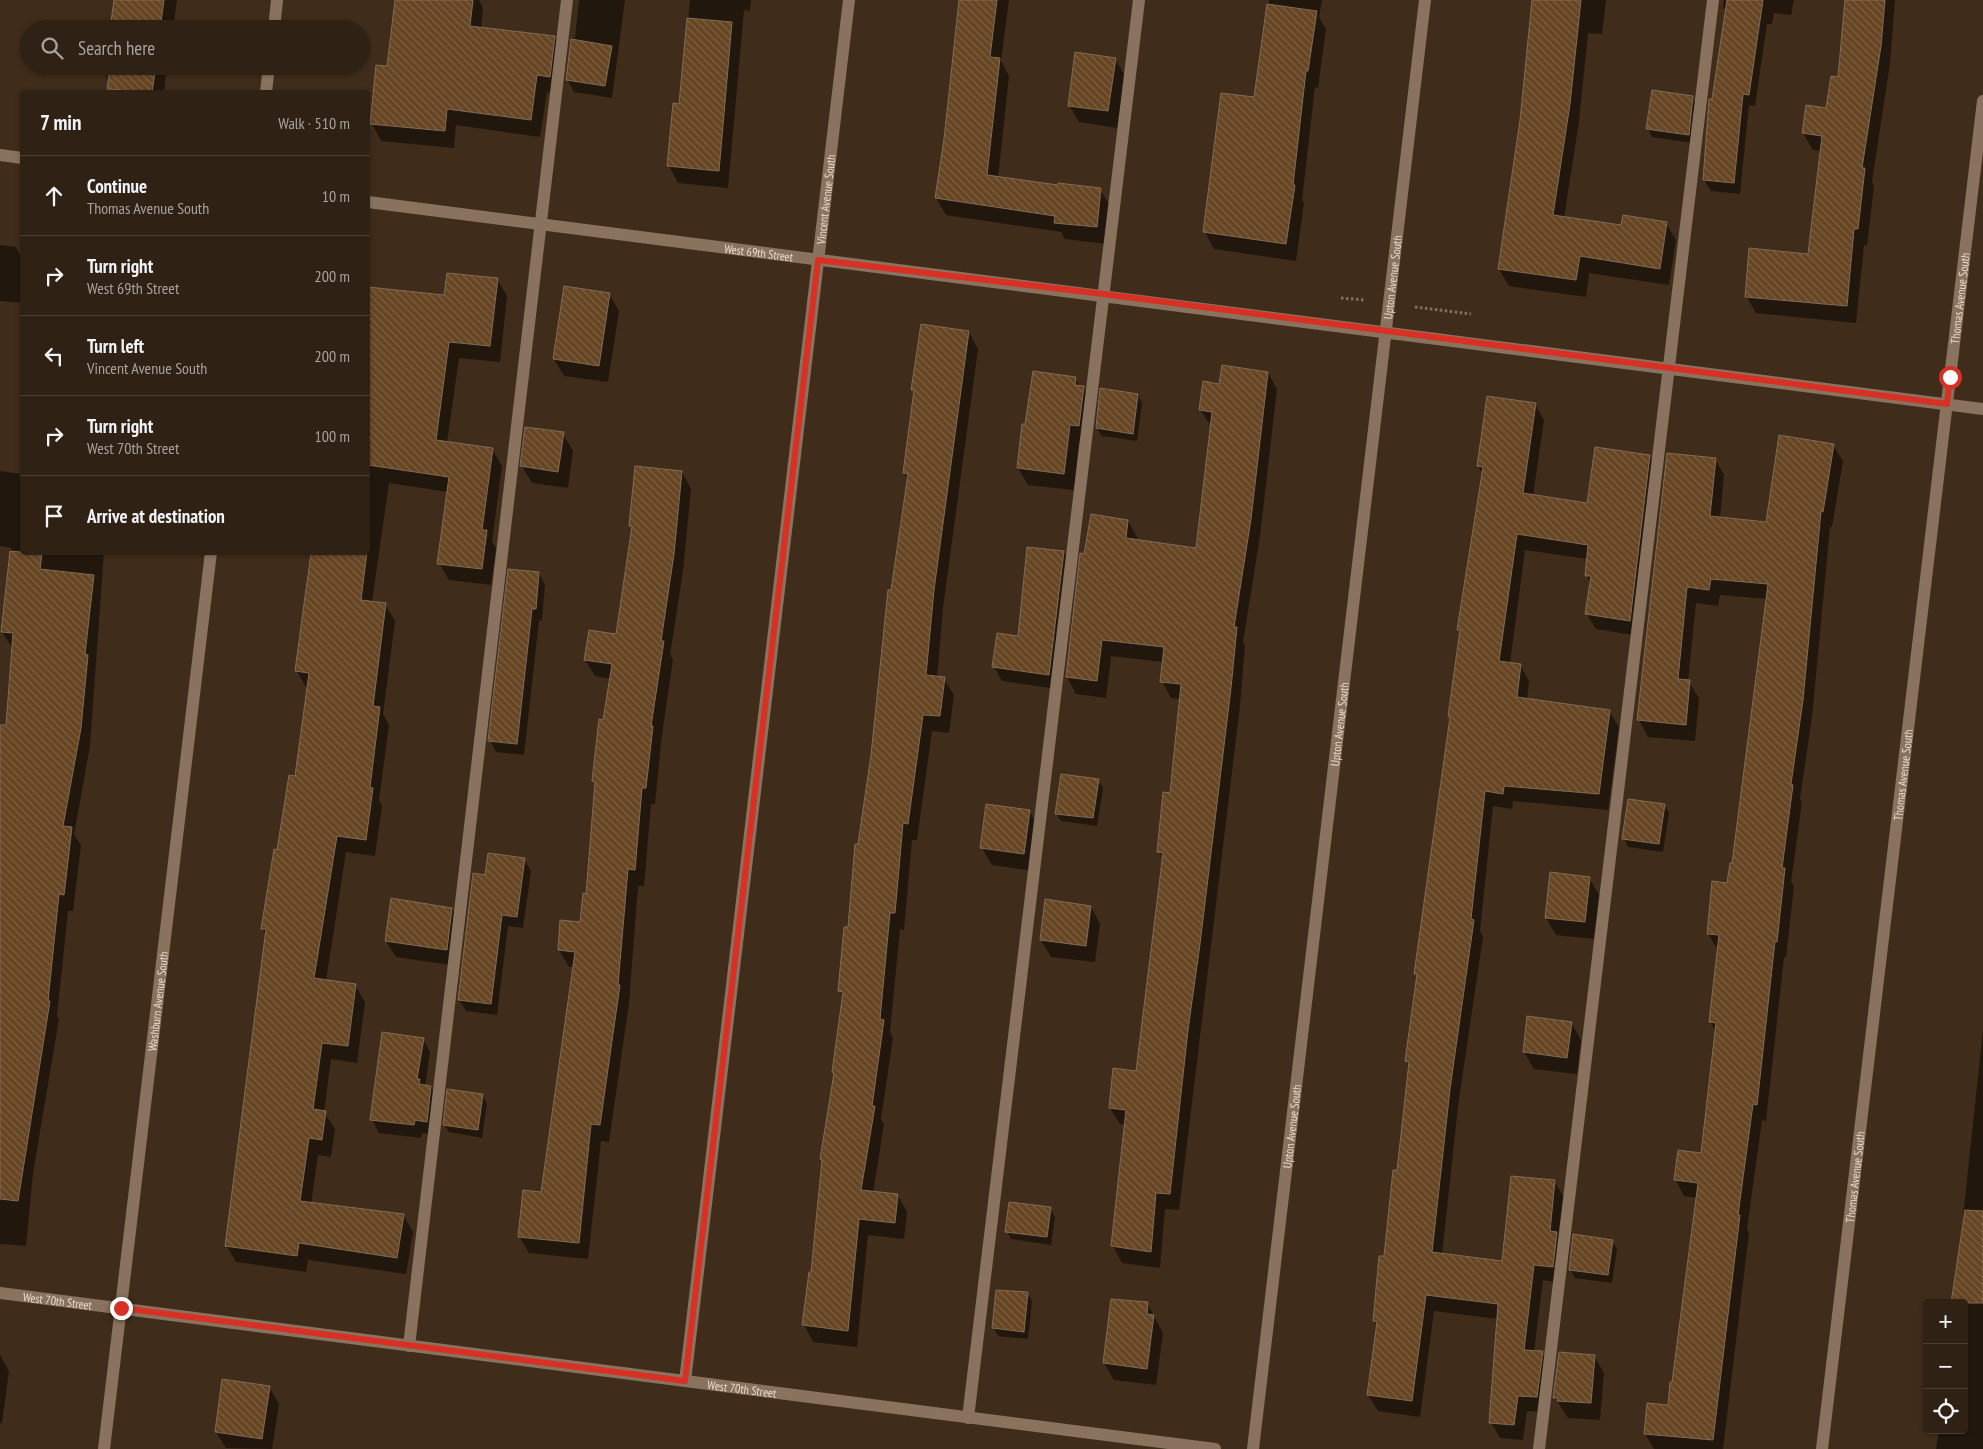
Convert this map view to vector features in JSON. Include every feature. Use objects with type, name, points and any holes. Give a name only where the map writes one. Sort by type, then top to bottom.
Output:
[{"type":"street","points":[[275,20],[277,0]]},
{"type":"street","points":[[409,1346],[567,0]]},
{"type":"street","name":"Vincent Avenue South","points":[[685,1381],[849,0]]},
{"type":"street","points":[[968,1418],[1139,0]]},
{"type":"street","name":"Upton Avenue South","points":[[1253,1449],[1425,0]]},
{"type":"street","points":[[1539,1449],[1713,0]]},
{"type":"street","points":[[266,90],[268,75]]},
{"type":"street","name":"Thomas Avenue South","points":[[1822,1449],[1983,101]]},
{"type":"street","points":[[0,155],[20,158]]},
{"type":"street","name":"West 69th Street","points":[[370,202],[818,260],[1103,294],[1983,408]]},
{"type":"street","name":"Washburn Avenue South","points":[[104,1449],[211,555]]},
{"type":"street","name":"West 70th Street","points":[[0,1293],[1215,1449]]},
{"type":"building","points":[[114,0],[164,0],[161,20],[111,20]]},
{"type":"building","points":[[395,0],[473,0],[470,26],[555,36],[550,77],[537,75],[531,120],[447,109],[445,131],[370,124],[376,65],[387,66]]},
{"type":"building","points":[[959,0],[997,0],[990,57],[1000,58],[987,175],[1058,185],[1058,183],[1101,188],[1097,227],[1054,223],[1055,216],[935,198],[944,139]]},
{"type":"building","points":[[1532,0],[1581,0],[1570,104],[1553,215],[1621,225],[1623,215],[1667,222],[1660,269],[1580,256],[1576,280],[1498,269],[1520,120]]},
{"type":"building","points":[[1727,0],[1763,0],[1749,95],[1743,94],[1734,183],[1703,180],[1709,99],[1712,99]]},
{"type":"building","points":[[1845,0],[1885,0],[1881,46],[1862,168],[1865,168],[1858,229],[1854,229],[1847,306],[1745,297],[1749,248],[1808,254],[1822,136],[1802,133],[1806,105],[1826,108],[1831,76],[1838,77]]},
{"type":"building","points":[[1267,4],[1317,11],[1308,71],[1306,71],[1293,185],[1295,185],[1286,244],[1203,232],[1221,93],[1254,97]]},
{"type":"building","points":[[687,18],[732,22],[719,171],[667,166],[673,103],[679,104]]},
{"type":"building","points":[[571,39],[612,46],[605,86],[566,80]]},
{"type":"building","points":[[1075,52],[1116,58],[1108,111],[1068,106]]},
{"type":"building","points":[[109,75],[155,75],[152,90],[107,89]]},
{"type":"building","points":[[1652,90],[1693,96],[1689,135],[1646,129]]},
{"type":"building","points":[[447,273],[498,278],[490,346],[449,342],[436,440],[493,448],[482,530],[487,530],[482,569],[437,564],[449,477],[370,465],[370,287],[444,295]]},
{"type":"building","points":[[564,286],[610,293],[599,366],[553,359]]},
{"type":"building","points":[[921,324],[969,331],[934,590],[926,675],[945,677],[940,716],[923,715],[908,824],[903,823],[895,913],[890,913],[880,1019],[884,1020],[872,1106],[875,1106],[861,1190],[898,1194],[895,1223],[859,1219],[848,1331],[802,1325],[809,1272],[811,1272],[822,1160],[820,1159],[834,1073],[832,1072],[843,992],[838,991],[844,927],[848,927],[855,844],[858,844],[871,755],[888,590],[891,590],[908,474],[903,473],[914,390],[911,390]]},
{"type":"building","points":[[1222,365],[1268,372],[1251,519],[1234,627],[1237,627],[1231,688],[1188,1030],[1170,1194],[1156,1193],[1151,1252],[1111,1246],[1126,1110],[1109,1108],[1113,1068],[1136,1071],[1163,853],[1157,852],[1163,792],[1170,793],[1181,684],[1160,682],[1164,647],[1102,640],[1097,681],[1066,677],[1080,553],[1084,554],[1091,514],[1128,520],[1126,538],[1196,548],[1212,412],[1199,410],[1203,381],[1219,384]]},
{"type":"building","points":[[1033,371],[1076,377],[1075,385],[1084,386],[1079,426],[1070,425],[1064,474],[1017,468],[1022,424],[1025,424]]},
{"type":"building","points":[[1100,388],[1138,394],[1133,434],[1096,428]]},
{"type":"building","points":[[1487,396],[1536,403],[1523,493],[1587,503],[1595,447],[1650,455],[1630,621],[1585,614],[1591,576],[1585,576],[1588,545],[1517,534],[1499,661],[1521,664],[1517,697],[1610,710],[1599,794],[1504,786],[1503,794],[1485,791],[1471,919],[1474,920],[1450,1089],[1432,1252],[1502,1261],[1511,1176],[1555,1180],[1550,1231],[1557,1232],[1553,1267],[1534,1265],[1524,1350],[1543,1351],[1537,1397],[1518,1396],[1514,1425],[1489,1423],[1498,1304],[1426,1295],[1412,1401],[1367,1395],[1377,1322],[1373,1321],[1379,1256],[1384,1256],[1393,1170],[1397,1170],[1409,1062],[1405,1061],[1417,974],[1414,974],[1450,717],[1448,716],[1460,630],[1457,630],[1483,467],[1477,466]]},
{"type":"building","points":[[525,427],[564,432],[558,472],[520,466]]},
{"type":"building","points":[[1779,435],[1834,444],[1823,512],[1821,511],[1803,700],[1782,868],[1785,868],[1777,942],[1775,941],[1757,1105],[1753,1104],[1738,1215],[1740,1215],[1713,1440],[1644,1434],[1647,1403],[1668,1405],[1670,1382],[1672,1382],[1698,1183],[1674,1180],[1678,1150],[1701,1153],[1716,1023],[1709,1022],[1719,935],[1707,934],[1712,881],[1727,883],[1730,863],[1732,863],[1768,584],[1711,579],[1709,590],[1687,587],[1678,679],[1690,680],[1686,725],[1637,720],[1667,453],[1716,458],[1710,516],[1766,522]]},
{"type":"building","points":[[635,466],[682,471],[674,554],[661,641],[664,641],[651,726],[653,726],[646,788],[642,788],[635,870],[628,869],[618,985],[620,985],[600,1125],[591,1124],[579,1243],[518,1237],[523,1190],[541,1192],[575,952],[558,950],[560,920],[580,922],[583,893],[586,894],[595,782],[592,781],[599,719],[603,720],[612,664],[584,660],[589,630],[616,634],[632,526],[629,526]]},
{"type":"building","points":[[1027,547],[1064,551],[1049,675],[992,667],[997,633],[1018,636]]},
{"type":"building","points":[[10,551],[20,552],[20,555],[42,555],[40,569],[94,575],[85,654],[88,655],[81,728],[63,826],[72,827],[64,895],[59,894],[48,1001],[50,1001],[18,1201],[0,1199],[0,725],[6,725],[13,633],[1,632]]},
{"type":"building","points":[[311,555],[367,555],[361,600],[386,603],[373,706],[380,707],[370,787],[373,788],[366,840],[337,836],[314,978],[356,984],[348,1046],[322,1043],[313,1109],[326,1111],[322,1140],[309,1138],[300,1201],[404,1214],[397,1258],[299,1243],[297,1256],[225,1246],[266,929],[261,929],[274,849],[277,850],[289,775],[295,776],[309,673],[295,671]]},
{"type":"building","points":[[508,569],[539,572],[536,609],[532,609],[517,744],[488,741]]},
{"type":"building","points":[[1061,774],[1099,779],[1093,818],[1055,814]]},
{"type":"building","points":[[1628,799],[1665,804],[1659,844],[1622,839]]},
{"type":"building","points":[[986,804],[1030,810],[1024,854],[980,848]]},
{"type":"building","points":[[488,853],[525,858],[517,917],[502,915],[491,1004],[458,1000],[473,873],[485,875]]},
{"type":"building","points":[[1550,872],[1590,877],[1585,922],[1545,918]]},
{"type":"building","points":[[391,898],[452,908],[447,950],[385,941]]},
{"type":"building","points":[[1045,899],[1091,906],[1086,946],[1040,940]]},
{"type":"building","points":[[1527,1016],[1572,1022],[1567,1058],[1523,1052]]},
{"type":"building","points":[[382,1032],[424,1038],[417,1079],[420,1079],[419,1084],[431,1086],[427,1122],[415,1120],[414,1125],[370,1120]]},
{"type":"building","points":[[447,1089],[483,1094],[478,1130],[443,1125]]},
{"type":"building","points":[[1009,1202],[1051,1207],[1047,1237],[1005,1232]]},
{"type":"building","points":[[1965,1210],[1983,1211],[1983,1303],[1968,1303],[1968,1299],[1952,1299]]},
{"type":"building","points":[[1573,1234],[1613,1240],[1608,1275],[1569,1270]]},
{"type":"building","points":[[996,1290],[1028,1292],[1024,1332],[992,1328]]},
{"type":"building","points":[[1111,1299],[1148,1302],[1147,1314],[1154,1315],[1147,1369],[1103,1363]]},
{"type":"building","points":[[1559,1352],[1595,1355],[1591,1403],[1557,1401],[1558,1398],[1553,1398]]},
{"type":"building","points":[[222,1379],[270,1386],[262,1439],[215,1432]]},
{"type":"route","points":[[121,1308],[685,1381],[818,260],[1103,294],[1947,404],[1950,377]]}]
